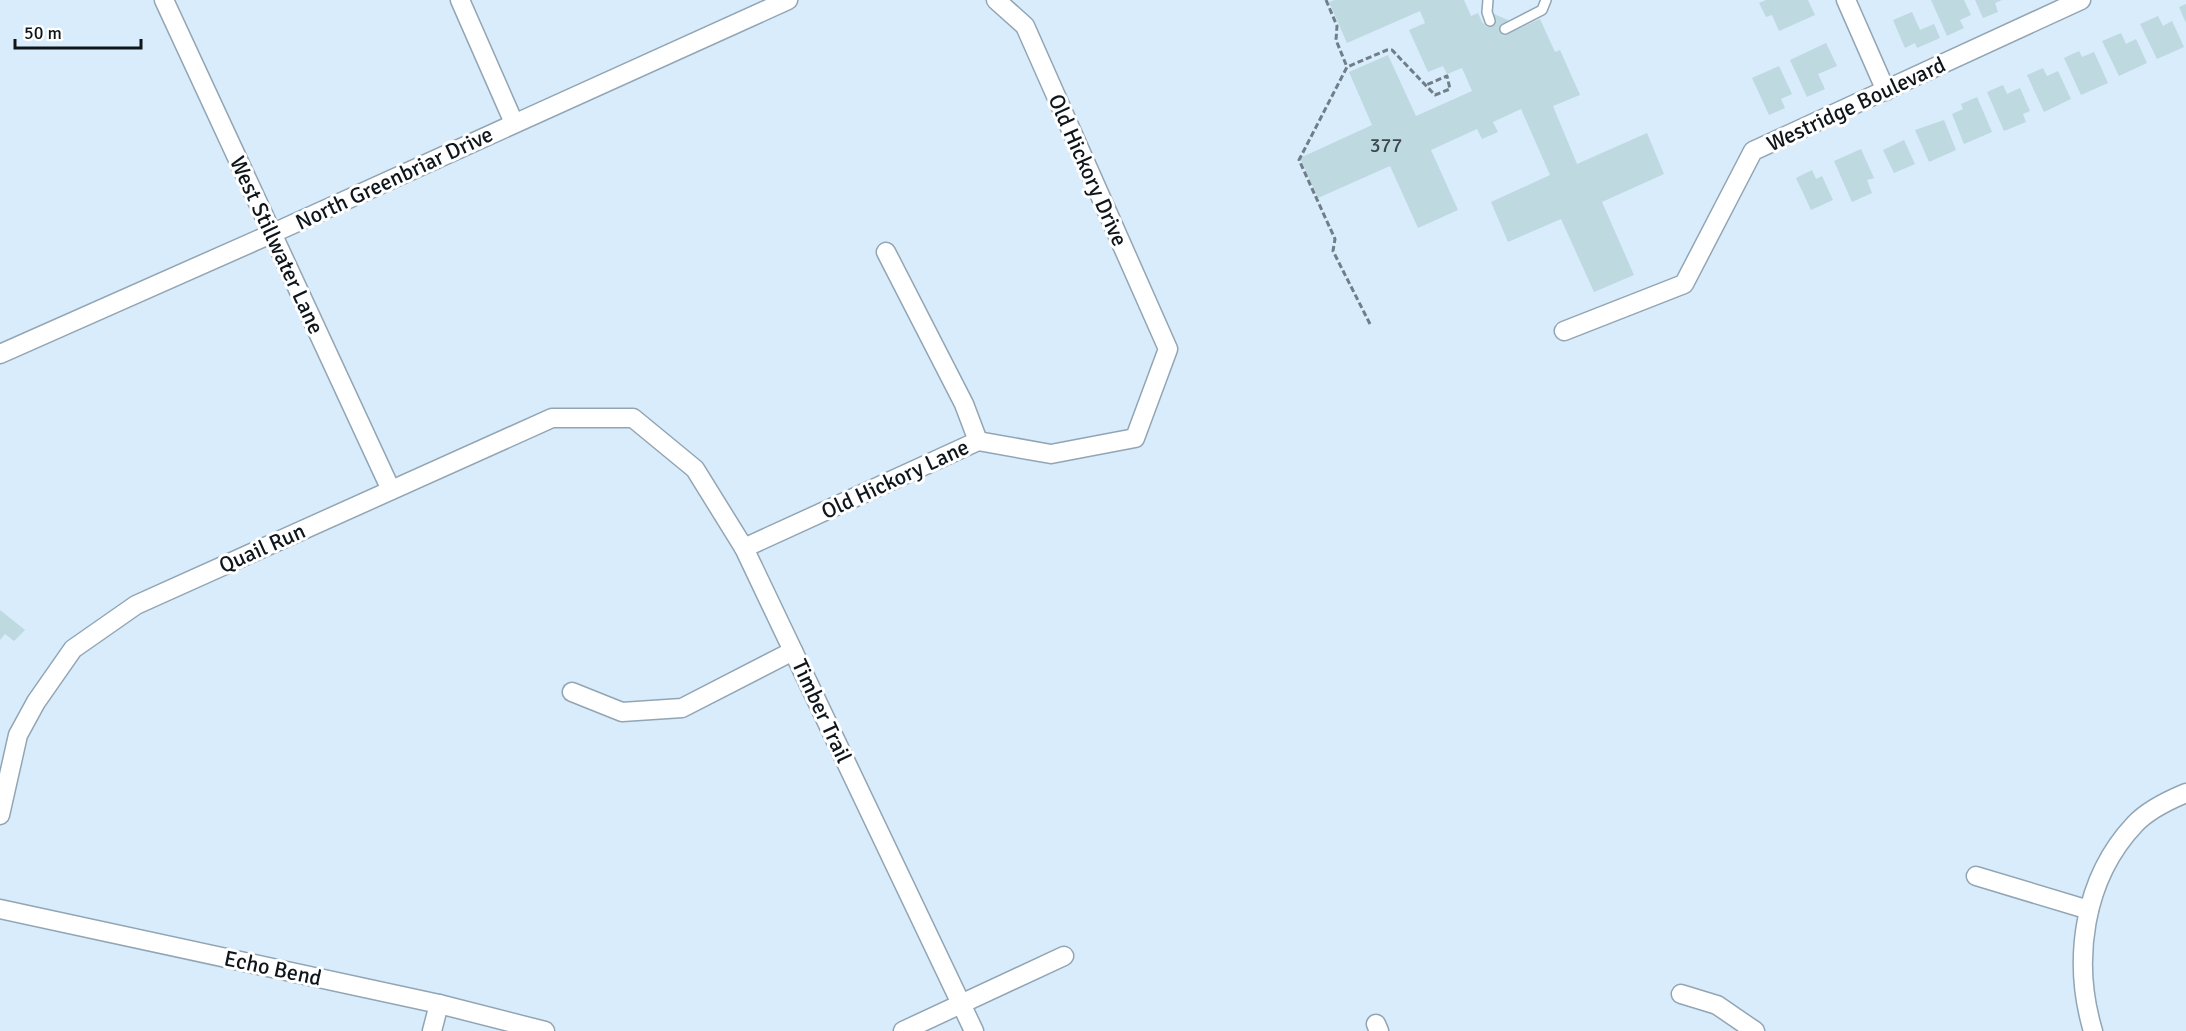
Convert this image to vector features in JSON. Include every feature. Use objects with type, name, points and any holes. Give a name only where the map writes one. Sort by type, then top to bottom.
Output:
[{"type":"street","name":"West Stillwater Lane","points":[[164,0],[391,490]]},
{"type":"street","points":[[460,0],[514,123]]},
{"type":"street","name":"North Greenbriar Drive","points":[[0,354],[788,0]]},
{"type":"street","name":"Old Hickory Drive","points":[[996,0],[1025,26],[1168,349]]},
{"type":"street","points":[[1846,0],[1886,91]]},
{"type":"street","name":"Westridge Boulevard","points":[[1564,331],[1684,284],[1753,151],[2081,0]]},
{"type":"street","points":[[886,252],[964,404],[978,441]]},
{"type":"street","name":"Old Hickory Lane","points":[[744,548],[978,441],[1051,454],[1135,438],[1168,349]]},
{"type":"street","name":"Quail Run","points":[[0,815],[18,735],[36,702],[73,649],[136,605],[552,418],[633,418]]},
{"type":"street","name":"Timber Trail","points":[[633,418],[695,470],[744,548],[974,1031]]},
{"type":"street","points":[[572,692],[622,712],[682,708],[793,651]]},
{"type":"street","points":[[2093,1031],[2086,1006],[2082,972],[2085,930],[2093,894],[2112,855],[2136,823],[2168,801],[2186,793]]},
{"type":"street","points":[[1976,876],[2089,910]]},
{"type":"street","name":"Echo Bend","points":[[0,909],[439,1004],[545,1031]]},
{"type":"street","points":[[903,1031],[1064,956]]},
{"type":"street","points":[[1681,994],[1717,1005],[1755,1031]]},
{"type":"street","points":[[432,1031],[439,1004]]},
{"type":"lane","points":[[1488,0],[1487,12],[1490,21]]},
{"type":"lane","points":[[1505,29],[1542,10],[1546,0]]},
{"type":"path","points":[[1326,0],[1337,26],[1336,40],[1347,68]]},
{"type":"path","points":[[1370,324],[1333,251],[1335,238],[1299,160],[1347,68],[1387,50],[1392,50],[1435,95],[1450,89],[1447,76],[1426,85]]},
{"type":"building","points":[[1335,0],[1464,0],[1471,16],[1478,13],[1487,27],[1494,14],[1508,20],[1503,36],[1540,19],[1555,52],[1560,50],[1580,95],[1553,106],[1577,164],[1647,133],[1664,174],[1602,202],[1634,275],[1594,292],[1561,219],[1508,242],[1491,202],[1550,175],[1521,109],[1493,122],[1498,132],[1482,139],[1477,129],[1431,150],[1458,210],[1418,228],[1390,166],[1318,198],[1300,158],[1372,125],[1349,72],[1388,55],[1416,116],[1472,91],[1462,68],[1447,74],[1443,66],[1428,72],[1409,30],[1425,23],[1420,11],[1347,43],[1329,2]]},
{"type":"building","points":[[1766,0],[1808,0],[1815,15],[1779,31],[1772,15],[1766,17],[1759,3]]},
{"type":"building","points":[[1931,0],[1964,0],[1971,15],[1960,20],[1964,28],[1947,36]]},
{"type":"building","points":[[1975,0],[2002,0],[1995,3],[1998,12],[1983,18]]},
{"type":"building","points":[[2186,4],[2186,23],[2179,7]]},
{"type":"building","points":[[1912,12],[1920,30],[1934,24],[1940,38],[1917,48],[1915,43],[1905,48],[1893,20]]},
{"type":"building","points":[[2158,16],[2163,26],[2172,21],[2184,47],[2157,59],[2140,24]]},
{"type":"building","points":[[2121,33],[2126,44],[2136,39],[2147,63],[2119,76],[2102,41]]},
{"type":"building","points":[[1826,43],[1837,66],[1818,74],[1825,89],[1807,97],[1790,60]]},
{"type":"building","points":[[2079,51],[2082,57],[2094,52],[2108,83],[2081,95],[2064,58]]},
{"type":"building","points":[[1779,66],[1792,94],[1781,99],[1785,108],[1769,115],[1752,78]]},
{"type":"building","points":[[2043,68],[2047,76],[2058,71],[2071,99],[2044,112],[2027,75]]},
{"type":"building","points":[[2003,85],[2007,94],[2020,88],[2030,111],[2023,114],[2026,122],[2004,131],[1987,92]]},
{"type":"building","points":[[1977,97],[1992,132],[1964,144],[1952,114],[1963,109],[1961,104]]},
{"type":"building","points":[[1944,120],[1956,150],[1929,162],[1915,130]]},
{"type":"building","points":[[1904,140],[1915,164],[1894,173],[1883,150]]},
{"type":"building","points":[[1861,149],[1874,178],[1867,180],[1872,193],[1852,202],[1834,161]]},
{"type":"building","points":[[1812,170],[1816,179],[1822,176],[1833,200],[1811,210],[1796,178]]},
{"type":"building","points":[[0,610],[25,630],[14,641],[5,634],[0,640]]}]
